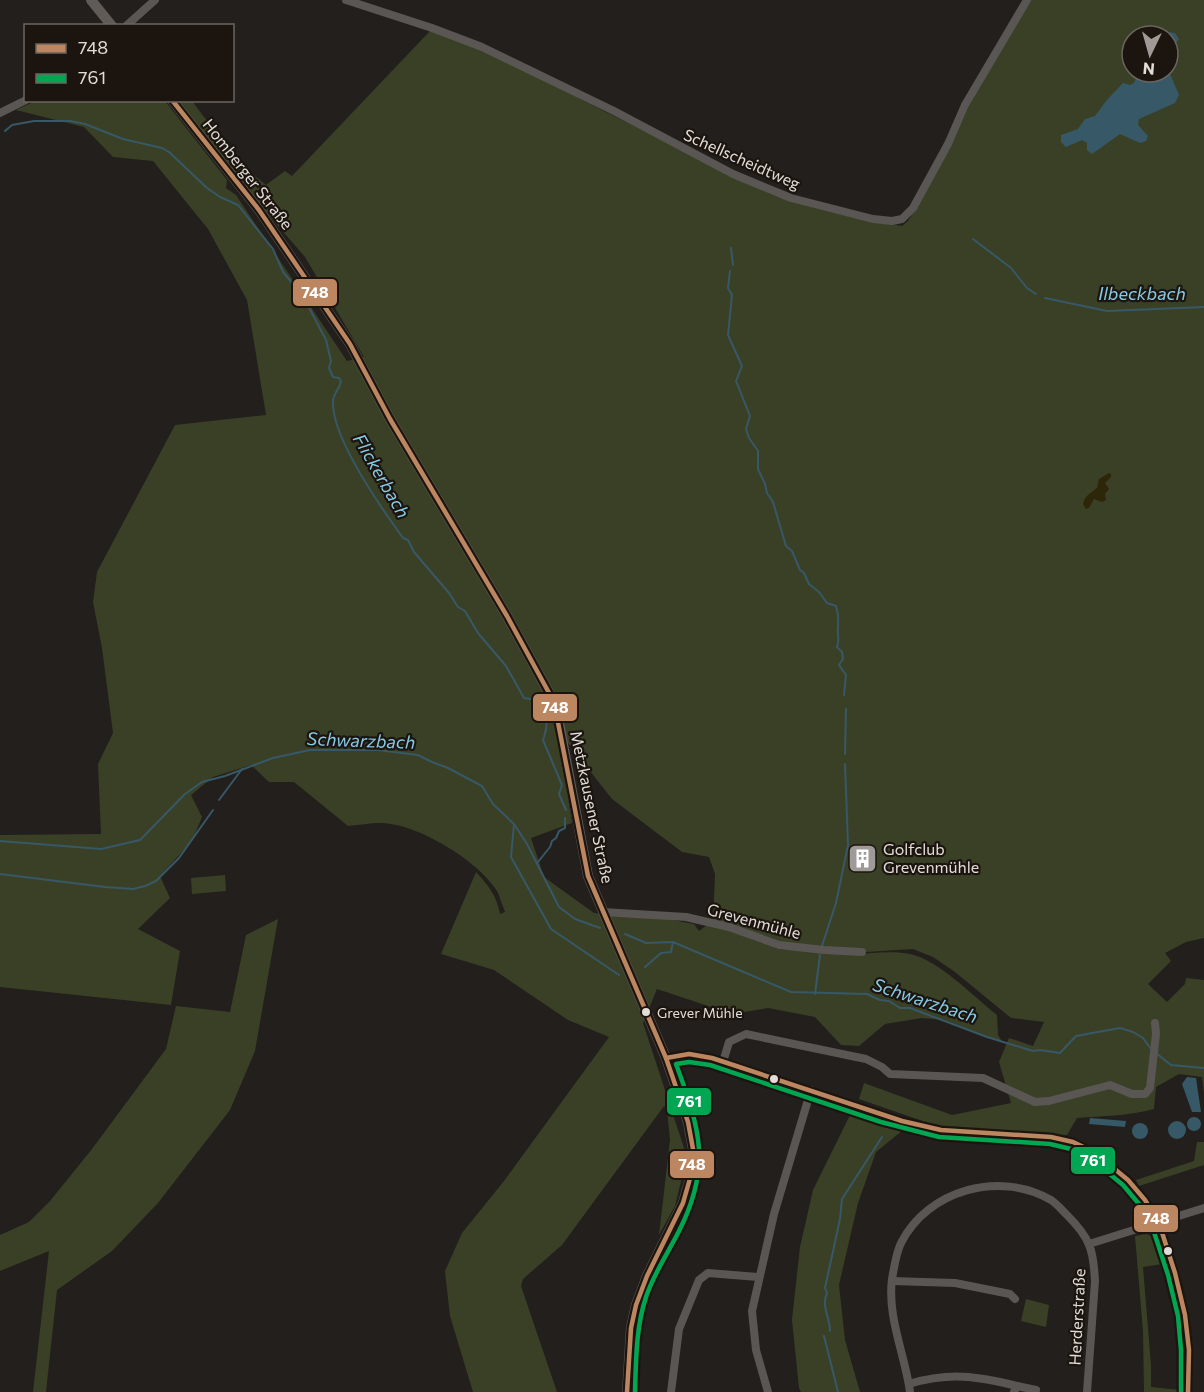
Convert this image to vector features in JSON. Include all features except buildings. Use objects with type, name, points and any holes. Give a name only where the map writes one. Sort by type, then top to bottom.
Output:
[{"type":"main road","points":[[91,0],[110,24]]},
{"type":"main road","name":"Homberger Straße","points":[[174,102],[259,210],[298,266]]},
{"type":"main road","name":"Metzkausener Straße","points":[[298,266],[350,344],[390,419],[507,616],[550,694],[561,728],[584,862],[592,889],[666,1058],[688,1122],[693,1162],[688,1188],[636,1305],[631,1329],[627,1392]]},
{"type":"street","points":[[128,24],[155,0]]},
{"type":"street","name":"Schellscheidtweg","points":[[346,0],[482,47],[614,111],[723,169],[782,194],[873,219],[892,221],[902,219],[913,208],[948,144],[965,105],[1027,0]]},
{"type":"street","points":[[0,113],[24,101]]},
{"type":"street","name":"Grevenmühle","points":[[603,912],[686,917],[729,927],[779,945],[824,951],[862,952]]},
{"type":"street","points":[[723,1062],[729,1042],[746,1035],[866,1059],[890,1074],[984,1078],[1035,1102],[1049,1101],[1110,1085],[1132,1094],[1145,1094],[1150,1088],[1154,1061],[1155,1023]]},
{"type":"street","points":[[666,1058],[689,1054],[723,1062],[892,1118],[941,1130],[1051,1137],[1073,1142],[1094,1152],[1128,1180],[1145,1200],[1159,1223],[1185,1315],[1189,1350],[1188,1392]]},
{"type":"street","points":[[768,1392],[756,1350],[752,1311],[758,1277],[783,1178],[812,1090]]},
{"type":"street","name":"Herderstraße","points":[[909,1388],[893,1311],[892,1281],[900,1244],[914,1224],[931,1207],[947,1197],[985,1186],[997,1185],[1023,1188],[1052,1200],[1073,1221],[1089,1244],[1094,1262],[1095,1281],[1087,1392]]},
{"type":"street","points":[[1089,1244],[1204,1208]]},
{"type":"street","points":[[671,1392],[679,1329],[699,1280],[708,1273],[758,1277]]},
{"type":"street","points":[[892,1281],[955,1283],[1010,1294],[1015,1299]]},
{"type":"street","points":[[909,1388],[935,1378],[959,1376],[1016,1389],[1036,1390]]},
{"type":"green space","points":[[1030,0],[1204,0],[1204,938],[1186,942],[1165,953],[1171,961],[1148,984],[1167,1002],[1185,984],[1186,978],[1204,980],[1204,1093],[1202,1077],[1179,1074],[1156,1087],[1154,1109],[1077,1118],[1067,1135],[937,1126],[859,1099],[864,1083],[952,1115],[1011,1103],[999,1062],[1009,1038],[1033,1046],[1044,1022],[1011,1018],[955,972],[933,957],[913,949],[850,953],[849,955],[903,953],[932,963],[997,1015],[998,1035],[1003,1043],[944,1020],[922,1018],[885,1024],[859,1046],[841,1045],[815,1017],[768,1008],[732,1014],[657,989],[643,1023],[685,1151],[675,1206],[659,1235],[670,1140],[667,1109],[664,1106],[562,1245],[523,1279],[521,1286],[557,1392],[473,1392],[450,1316],[445,1271],[462,1233],[504,1181],[609,1037],[568,1020],[494,970],[441,954],[476,872],[491,891],[500,914],[505,912],[497,891],[476,867],[445,845],[411,829],[380,823],[348,826],[294,782],[269,782],[251,765],[213,777],[191,795],[202,817],[192,841],[160,876],[170,898],[138,929],[180,951],[171,1005],[0,987],[0,835],[101,834],[98,764],[113,733],[102,648],[93,602],[97,572],[175,425],[266,415],[247,300],[208,229],[153,161],[113,157],[84,127],[16,110],[33,102],[166,102],[227,180],[226,188],[236,195],[347,361],[364,357],[305,257],[232,173],[176,102],[193,102],[238,162],[266,185],[285,171],[292,176],[430,31],[481,49],[753,186],[883,223],[902,226],[908,221],[952,144],[969,106]],"holes":[[[557,729],[612,799],[682,852],[709,857],[715,874],[713,923],[787,950],[778,949],[710,923],[699,931],[694,924],[650,916],[630,917],[594,913],[544,877],[531,838],[572,823]]]},
{"type":"green space","points":[[225,875],[226,891],[192,894],[191,878]]},
{"type":"green space","points":[[278,919],[255,1051],[230,1110],[158,1203],[112,1251],[57,1290],[46,1392],[33,1392],[49,1251],[0,1271],[0,1235],[29,1222],[50,1201],[92,1149],[166,1049],[176,1006],[230,1012],[246,935]]},
{"type":"green space","points":[[852,1111],[903,1130],[876,1152],[858,1203],[839,1285],[845,1340],[860,1392],[801,1392],[792,1320],[800,1247],[813,1190]]},
{"type":"green space","points":[[1197,1142],[1204,1142],[1204,1165],[1139,1186],[1136,1180],[1194,1161]]},
{"type":"green space","points":[[1146,1234],[1153,1236],[1162,1264],[1143,1267],[1151,1387],[1180,1390],[1180,1392],[1144,1392],[1143,1331],[1135,1236]]},
{"type":"green space","points":[[1026,1299],[1049,1305],[1046,1327],[1021,1321]]},
{"type":"sand","points":[[1109,473],[1111,477],[1105,483],[1109,489],[1105,494],[1106,500],[1102,502],[1094,499],[1086,509],[1083,504],[1085,499],[1097,488],[1099,479]]},
{"type":"water","points":[[1122,84],[1174,84],[1179,95],[1175,103],[1139,119],[1138,125],[1148,136],[1146,141],[1140,143],[1120,134],[1092,154],[1087,150],[1087,143],[1082,140],[1066,147],[1061,142],[1061,135],[1078,129],[1085,119],[1095,116]]},
{"type":"water","points":[[1187,1077],[1196,1078],[1201,1112],[1192,1112],[1182,1084]]},
{"type":"water","points":[[1194,1117],[1199,1119],[1201,1124],[1199,1129],[1194,1131],[1189,1129],[1187,1124],[1189,1119]]},
{"type":"water","points":[[1090,1118],[1126,1121],[1125,1127],[1089,1124]]},
{"type":"water","points":[[1177,1121],[1183,1124],[1186,1130],[1183,1136],[1177,1139],[1171,1136],[1168,1130],[1171,1124]]},
{"type":"water","points":[[1140,1123],[1148,1131],[1140,1139],[1132,1131]]},
{"type":"waterway","name":"Flickerbach","points":[[5,131],[12,125],[34,121],[70,121],[85,124],[123,139],[162,148],[207,188],[238,205],[273,249],[283,272],[303,296],[326,340],[331,361],[329,368],[333,377],[341,381],[333,399],[335,417],[349,453],[360,473],[403,538],[408,540],[414,552],[458,607],[465,611],[478,633],[506,666],[524,698],[537,700],[543,710],[547,724],[543,740],[562,785],[559,794],[566,810]]},
{"type":"waterway","name":"Ilbeckbach","points":[[973,239],[1011,268],[1027,288],[1036,294]]},
{"type":"waterway","points":[[731,248],[733,265]]},
{"type":"waterway","points":[[730,271],[728,288],[732,295],[728,335],[742,366],[736,381],[750,416],[746,429],[758,451],[758,469],[773,502],[786,546],[792,551],[809,584],[827,603],[836,606],[837,647],[842,652],[843,659],[839,665],[846,675],[844,695]]},
{"type":"waterway","name":"Ilbeckbach","points":[[1045,298],[1107,311],[1204,307]]},
{"type":"waterway","points":[[845,754],[846,709]]},
{"type":"waterway","name":"Schwarzbach","points":[[0,841],[101,849],[140,840],[185,794],[202,782],[273,758],[310,750],[378,750],[418,755],[482,786],[493,804],[514,824],[527,844],[559,907],[575,919],[600,928]]},
{"type":"waterway","points":[[822,946],[836,903],[848,845],[845,764]]},
{"type":"waterway","points":[[219,800],[242,769]]},
{"type":"waterway","points":[[0,874],[105,887],[133,889],[145,886],[156,881],[179,858],[213,810]]},
{"type":"waterway","name":"Flickerbach","points":[[538,862],[559,831],[565,828],[565,818]]},
{"type":"waterway","points":[[514,824],[511,857],[551,929],[619,975]]},
{"type":"waterway","name":"Schwarzbach","points":[[625,934],[646,943],[673,942],[791,992],[867,994],[889,1001],[900,1008],[910,1008],[987,1037],[1033,1051],[1060,1053],[1076,1036],[1120,1028],[1143,1038],[1151,1049]]},
{"type":"waterway","points":[[645,967],[661,953],[671,952],[673,942]]},
{"type":"waterway","points":[[815,994],[820,955]]},
{"type":"waterway","name":"Schwarzbach","points":[[1156,1053],[1171,1065],[1204,1068]]},
{"type":"waterway","points":[[830,1331],[825,1307],[827,1293],[825,1288],[842,1199],[882,1137]]},
{"type":"waterway","points":[[824,1336],[838,1392]]},
{"type":"transit line","name":"748","points":[[174,102],[259,210],[350,344],[390,419],[507,616],[554,702],[588,876],[666,1058],[688,1122],[693,1149],[691,1175],[683,1203],[647,1276],[636,1305],[631,1328],[627,1392]]},
{"type":"transit line","name":"748","points":[[666,1058],[689,1054],[712,1058],[902,1121],[941,1130],[1051,1137],[1073,1142],[1094,1152],[1128,1180],[1145,1200],[1159,1223],[1185,1315],[1189,1350],[1188,1392]]},
{"type":"transit line","name":"761","points":[[635,1392],[638,1332],[646,1297],[679,1231],[696,1187],[699,1167],[696,1128],[676,1064],[689,1062],[710,1065],[881,1122],[939,1137],[1050,1144],[1071,1149],[1090,1158],[1123,1185],[1139,1204],[1152,1226],[1178,1316],[1181,1392]]},
{"type":"place","name":"Golfclub Grevenmühle","points":[[862,858]]},
{"type":"place","name":"Grever Mühle","points":[[646,1012]]}]
